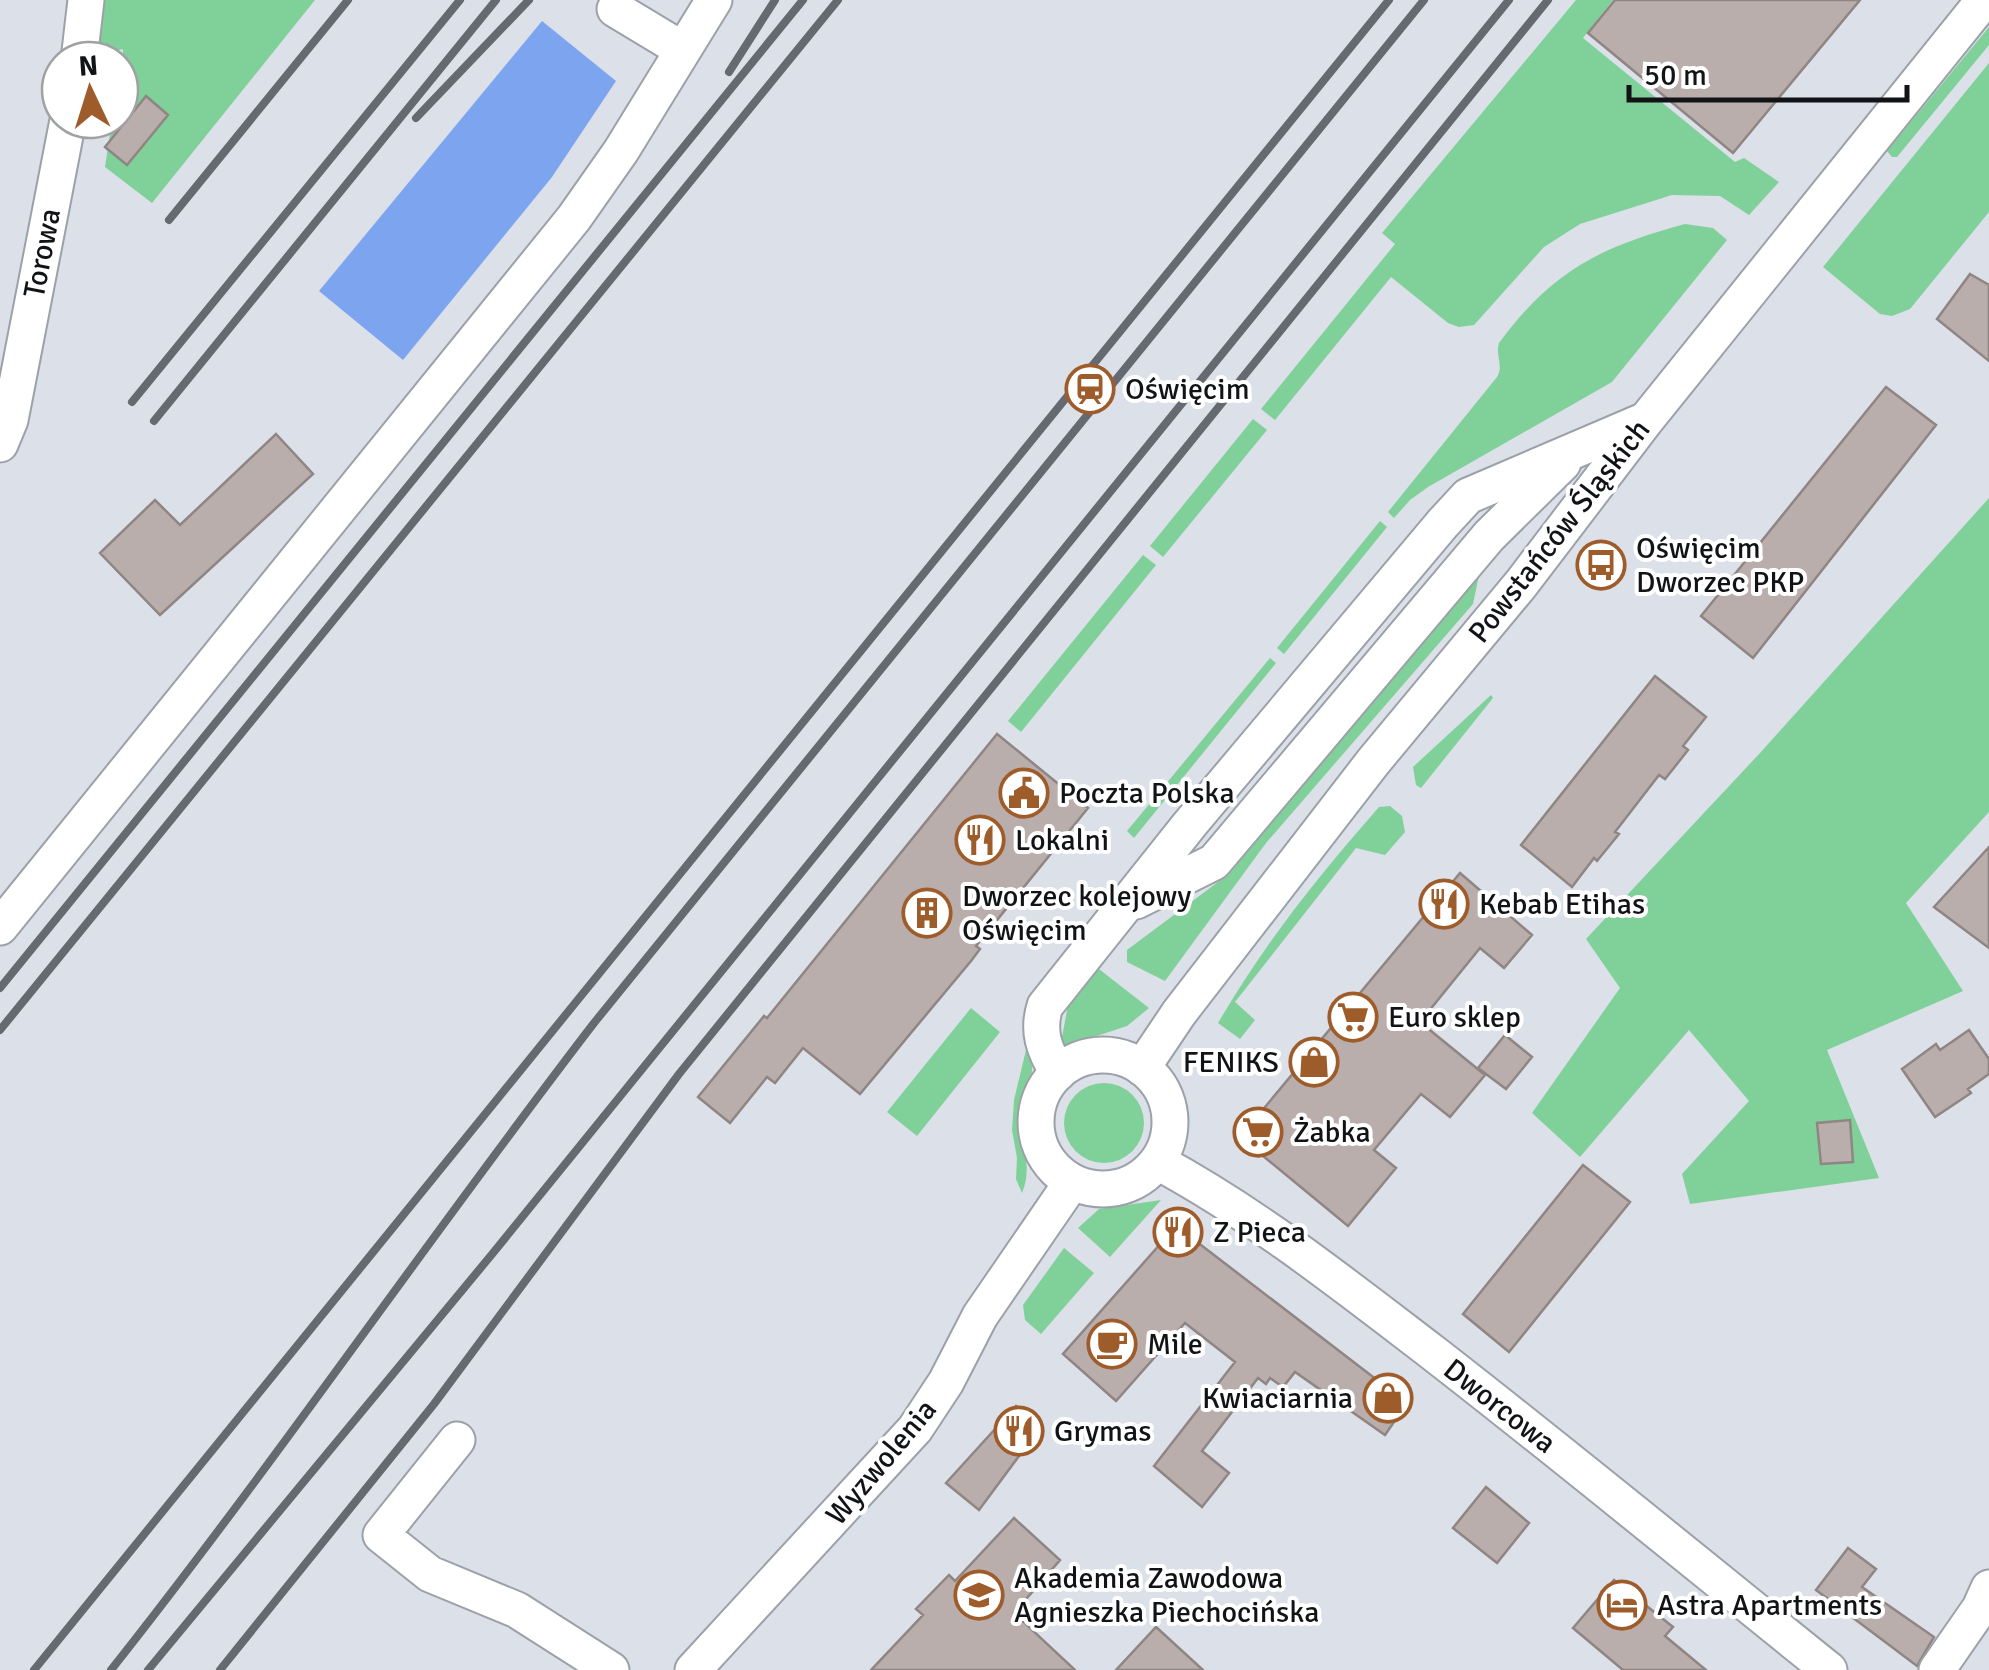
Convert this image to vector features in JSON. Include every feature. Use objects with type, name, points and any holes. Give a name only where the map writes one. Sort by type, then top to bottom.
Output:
[{"type":"street","points":[[81,40],[86,0]]},
{"type":"street","points":[[0,927],[548,252],[622,151],[714,0]]},
{"type":"street","name":"Powstańców Śląskich","points":[[1142,1068],[1179,1013],[1373,762],[1521,584],[1646,420],[1984,0]]},
{"type":"street","points":[[615,9],[683,50]]},
{"type":"street","name":"Torowa","points":[[0,444],[10,420],[64,140]]},
{"type":"street","points":[[1058,1072],[1042,1039],[1039,1023],[1045,1006],[1190,824],[1443,523],[1468,496],[1646,420]]},
{"type":"street","points":[[1126,906],[1214,862],[1489,536],[1576,450]]},
{"type":"street","points":[[1443,523],[1460,523],[1489,536],[1512,560],[1521,584]]},
{"type":"street","points":[[1109,1056],[1142,1068],[1164,1093],[1170,1116],[1168,1140],[1158,1162],[1128,1185],[1109,1190],[1072,1182],[1046,1157],[1036,1122],[1046,1086],[1073,1062],[1109,1056]]},
{"type":"street","name":"Dworcowa","points":[[1158,1162],[1213,1192],[1315,1262],[1829,1670]]},
{"type":"street","name":"Wyzwolenia","points":[[693,1670],[915,1429],[946,1382],[980,1316],[1072,1182]]},
{"type":"street","points":[[457,1440],[380,1535],[430,1574],[517,1610],[611,1670]]},
{"type":"street","points":[[1937,1670],[1980,1608],[1989,1588]]},
{"type":"green space","points":[[105,0],[315,0],[152,203],[105,167],[109,140],[140,140],[140,40],[99,40]]},
{"type":"green space","points":[[1576,0],[1613,0],[1583,38],[1735,162],[1744,158],[1779,182],[1749,215],[1720,196],[1672,195],[1580,224],[1544,247],[1474,325],[1459,327],[1448,323],[1391,277],[1275,420],[1261,409],[1395,244],[1382,233]]},
{"type":"green space","points":[[1989,27],[1989,45],[1897,157],[1892,157],[1887,151]]},
{"type":"green space","points":[[1989,63],[1989,212],[1910,309],[1892,316],[1880,314],[1823,267]]},
{"type":"green space","points":[[1685,224],[1713,228],[1727,240],[1612,382],[1428,487],[1394,518],[1388,512],[1497,377],[1499,343],[1538,297],[1603,253]]},
{"type":"green space","points":[[1253,419],[1267,430],[1163,557],[1150,546]]},
{"type":"green space","points":[[1989,498],[1989,812],[1906,903],[1963,991],[1827,1050],[1879,1178],[1690,1204],[1682,1174],[1749,1101],[1689,1030],[1580,1157],[1532,1113],[1620,988],[1586,939]]},
{"type":"green space","points":[[1380,521],[1387,527],[1284,654],[1277,648]]},
{"type":"green space","points":[[1143,555],[1156,565],[1021,732],[1008,721]]},
{"type":"green space","points":[[1480,571],[1473,604],[1266,843],[1165,981],[1127,962],[1127,950],[1230,873]]},
{"type":"green space","points":[[1270,658],[1276,663],[1134,838],[1127,831]]},
{"type":"green space","points":[[1491,695],[1493,698],[1421,788],[1416,785],[1413,767]]},
{"type":"green space","points":[[1390,806],[1402,816],[1405,832],[1385,855],[1356,848],[1235,1002],[1255,1020],[1240,1039],[1218,1023],[1236,993],[1334,859],[1379,807]]},
{"type":"green space","points":[[1095,966],[1149,1008],[1127,1026],[1060,1048],[1068,1005]]},
{"type":"green space","points":[[971,1008],[1000,1032],[917,1136],[887,1112]]},
{"type":"green space","points":[[1030,1049],[1031,1076],[1022,1112],[1027,1173],[1022,1193],[1016,1179],[1012,1130],[1014,1100],[1026,1050]]},
{"type":"green space","points":[[1104,1083],[1119,1086],[1132,1095],[1141,1108],[1141,1138],[1132,1151],[1119,1160],[1104,1163],[1089,1160],[1076,1151],[1067,1138],[1064,1123],[1067,1108],[1076,1095],[1089,1086]]},
{"type":"green space","points":[[1161,1200],[1110,1257],[1078,1228],[1099,1209]]},
{"type":"green space","points":[[1064,1248],[1094,1273],[1041,1334],[1025,1320],[1023,1305]]},
{"type":"water","points":[[542,21],[616,81],[552,177],[403,360],[319,291]]},
{"type":"building","points":[[1615,0],[1860,0],[1733,153],[1588,33]]},
{"type":"building","points":[[146,96],[168,115],[127,165],[105,147],[111,140],[140,140],[140,103]]},
{"type":"building","points":[[1970,274],[1989,285],[1989,361],[1937,319]]},
{"type":"building","points":[[1886,387],[1936,425],[1753,658],[1701,616]]},
{"type":"building","points":[[276,434],[313,474],[160,615],[100,553],[155,500],[180,525]]},
{"type":"building","points":[[1655,676],[1706,717],[1683,746],[1688,750],[1677,764],[1665,779],[1659,775],[1615,832],[1619,834],[1572,887],[1521,845]]},
{"type":"building","name":"Dworzec kolejowy Oświęcim","points":[[997,734],[1088,808],[976,946],[980,949],[971,961],[860,1094],[803,1048],[775,1083],[767,1077],[730,1123],[698,1097],[764,1016],[767,1018]]},
{"type":"building","points":[[1989,847],[1989,948],[1934,907]]},
{"type":"building","points":[[1460,873],[1532,935],[1504,968],[1480,948],[1420,1022],[1485,1075],[1450,1117],[1421,1094],[1374,1150],[1396,1168],[1348,1226],[1240,1137]]},
{"type":"building","points":[[1969,1030],[1989,1059],[1989,1074],[1968,1089],[1971,1093],[1935,1117],[1902,1069],[1936,1044],[1940,1050]]},
{"type":"building","points":[[1505,1035],[1532,1057],[1506,1089],[1478,1068]]},
{"type":"building","points":[[1850,1120],[1853,1162],[1821,1164],[1817,1123]]},
{"type":"building","points":[[1583,1165],[1630,1202],[1509,1352],[1463,1314]]},
{"type":"building","points":[[1184,1232],[1407,1403],[1385,1435],[1295,1372],[1283,1387],[1270,1378],[1266,1384],[1258,1378],[1202,1451],[1229,1473],[1202,1507],[1154,1466],[1235,1362],[1185,1323],[1116,1401],[1063,1354],[1170,1233]]},
{"type":"building","points":[[1016,1406],[1043,1431],[1022,1452],[979,1510],[946,1483]]},
{"type":"building","points":[[1486,1487],[1529,1523],[1497,1563],[1453,1528]]},
{"type":"building","name":"Akademia Zawodowa Agnieszka Piechocińska","points":[[1014,1518],[1060,1560],[1014,1613],[1075,1670],[871,1670],[923,1615],[916,1609],[949,1575],[955,1581]]},
{"type":"building","points":[[1848,1548],[1876,1569],[1862,1587],[1934,1637],[1917,1666],[1816,1590]]},
{"type":"building","points":[[1614,1580],[1673,1627],[1665,1636],[1706,1670],[1623,1670],[1573,1628]]},
{"type":"building","name":"Akademia Zawodowa Agnieszka Piechocińska","points":[[1156,1627],[1203,1670],[1116,1670]]},
{"type":"railway","points":[[169,220],[348,0]]},
{"type":"railway","points":[[132,402],[460,0]]},
{"type":"railway","points":[[154,421],[496,0]]},
{"type":"railway","points":[[416,118],[529,0]]},
{"type":"railway","points":[[729,72],[775,0]]},
{"type":"railway","points":[[0,988],[803,0]]},
{"type":"railway","points":[[0,1030],[838,0]]},
{"type":"railway","points":[[34,1670],[1389,0]]},
{"type":"railway","points":[[111,1670],[594,1023],[1424,0]]},
{"type":"railway","points":[[148,1670],[493,1253],[1509,0]]},
{"type":"railway","points":[[220,1670],[434,1404],[679,1074],[1548,0]]},
{"type":"place","name":"Oświęcim","points":[[1090,389]]},
{"type":"place","name":"Oświęcim Dworzec PKP","points":[[1601,565]]},
{"type":"place","name":"Poczta Polska","points":[[1024,793]]},
{"type":"place","name":"Lokalni","points":[[980,840]]},
{"type":"place","name":"Kebab Etihas","points":[[1444,904]]},
{"type":"place","name":"Dworzec kolejowy Oświęcim","points":[[927,913]]},
{"type":"place","name":"Euro sklep","points":[[1353,1017]]},
{"type":"place","name":"FENIKS","points":[[1314,1062]]},
{"type":"place","name":"Żabka","points":[[1258,1132]]},
{"type":"place","name":"Z Pieca","points":[[1178,1232]]},
{"type":"place","name":"Mile","points":[[1112,1344]]},
{"type":"place","name":"Kwiaciarnia","points":[[1388,1398]]},
{"type":"place","name":"Grymas","points":[[1019,1431]]},
{"type":"place","name":"Akademia Zawodowa Agnieszka Piechocińska","points":[[979,1595]]},
{"type":"place","name":"Astra Apartments","points":[[1622,1605]]}]
